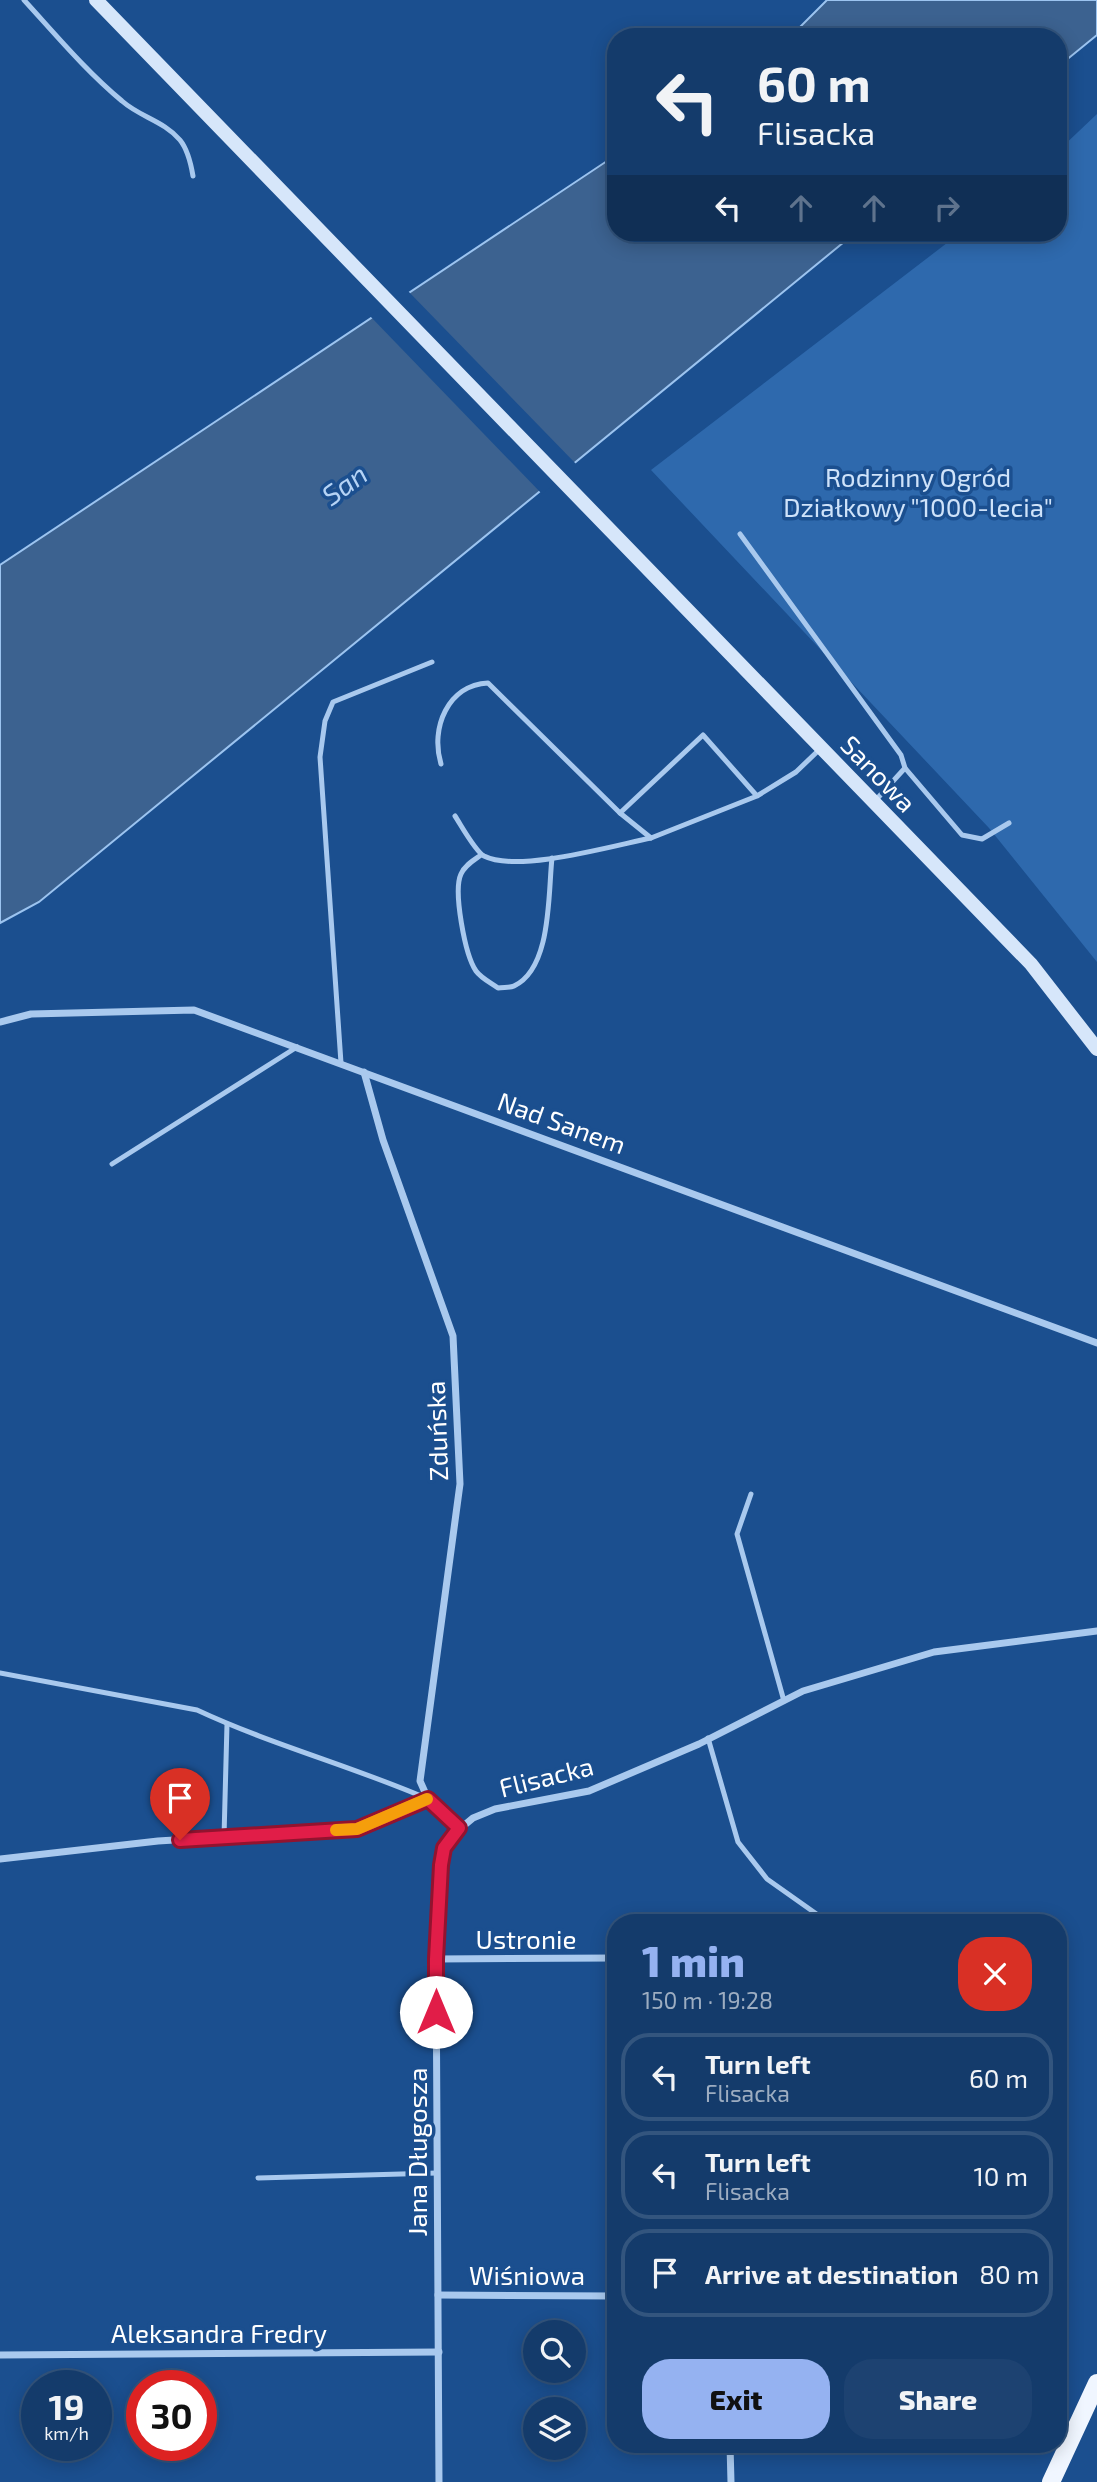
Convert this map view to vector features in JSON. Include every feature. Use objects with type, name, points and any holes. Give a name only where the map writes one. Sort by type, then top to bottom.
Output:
[{"type":"main road","name":"Sanowa","points":[[96,0],[1031,964],[1097,1049]]},
{"type":"main road","points":[[1067,2448],[1097,2383]]},
{"type":"main road","points":[[1051,2482],[1064,2453]]},
{"type":"street","name":"Nad Sanem","points":[[0,1023],[31,1014],[194,1010],[1097,1343]]},
{"type":"street","name":"Zduńska","points":[[364,1072],[383,1140],[453,1336],[460,1484],[420,1781],[428,1799]]},
{"type":"street","name":"Flisacka","points":[[459,1828],[472,1818],[495,1809],[589,1791],[708,1738],[803,1691],[934,1652],[1097,1631]]},
{"type":"street","points":[[0,1860],[158,1841],[357,1829],[428,1799],[459,1828]]},
{"type":"street","name":"Jana Długosza","points":[[439,2482],[436,1959],[441,1865],[444,1848],[459,1828]]},
{"type":"street","name":"Ustronie","points":[[436,1959],[607,1958]]},
{"type":"street","name":"Wiśniowa","points":[[438,2295],[607,2296]]},
{"type":"street","name":"Aleksandra Fredry","points":[[0,2355],[439,2352]]},
{"type":"street","points":[[730,2453],[731,2482]]},
{"type":"lane","points":[[24,0],[97,79],[125,104],[159,121],[181,141],[193,176]]},
{"type":"lane","points":[[740,534],[901,755],[905,768],[962,835],[982,839],[1009,823]]},
{"type":"lane","points":[[341,1063],[320,757],[325,722],[333,702],[432,662]]},
{"type":"lane","points":[[441,764],[438,754],[440,722],[450,701],[472,684],[488,683],[620,813],[651,838]]},
{"type":"lane","points":[[620,813],[703,735],[757,796]]},
{"type":"lane","points":[[455,816],[481,855],[505,862],[552,858],[651,838],[757,796],[796,772],[821,748]]},
{"type":"lane","points":[[873,803],[905,768]]},
{"type":"lane","points":[[481,855],[471,861],[461,874],[458,893],[467,946],[476,971],[498,988],[514,986],[524,978],[543,948],[552,858]]},
{"type":"lane","points":[[112,1164],[297,1047]]},
{"type":"lane","points":[[751,1494],[737,1534],[784,1701]]},
{"type":"lane","points":[[0,1673],[197,1710],[227,1724],[378,1777],[428,1799]]},
{"type":"lane","points":[[224,1837],[227,1724]]},
{"type":"lane","points":[[708,1738],[738,1842],[767,1879],[817,1914]]},
{"type":"lane","points":[[258,2178],[437,2173]]},
{"type":"green space","name":"Rodzinny Ogród Działkowy \"1000-lecia\"","points":[[1097,114],[1097,962],[989,828],[651,470],[948,242],[1067,242],[1067,142]]},
{"type":"water","points":[[827,0],[1097,0],[1097,35],[1067,59],[1067,28],[799,28]]},
{"type":"water","name":"San","points":[[607,161],[607,242],[844,242],[39,902],[0,923],[0,565]]},
{"type":"pier","points":[[407,290],[577,465],[542,494],[369,315]]},
{"type":"slow traffic","points":[[336,1830],[357,1829],[427,1799]]},
{"type":"route","points":[[180,1840],[357,1829],[428,1799],[459,1828],[444,1848],[441,1865],[436,2012]]}]
